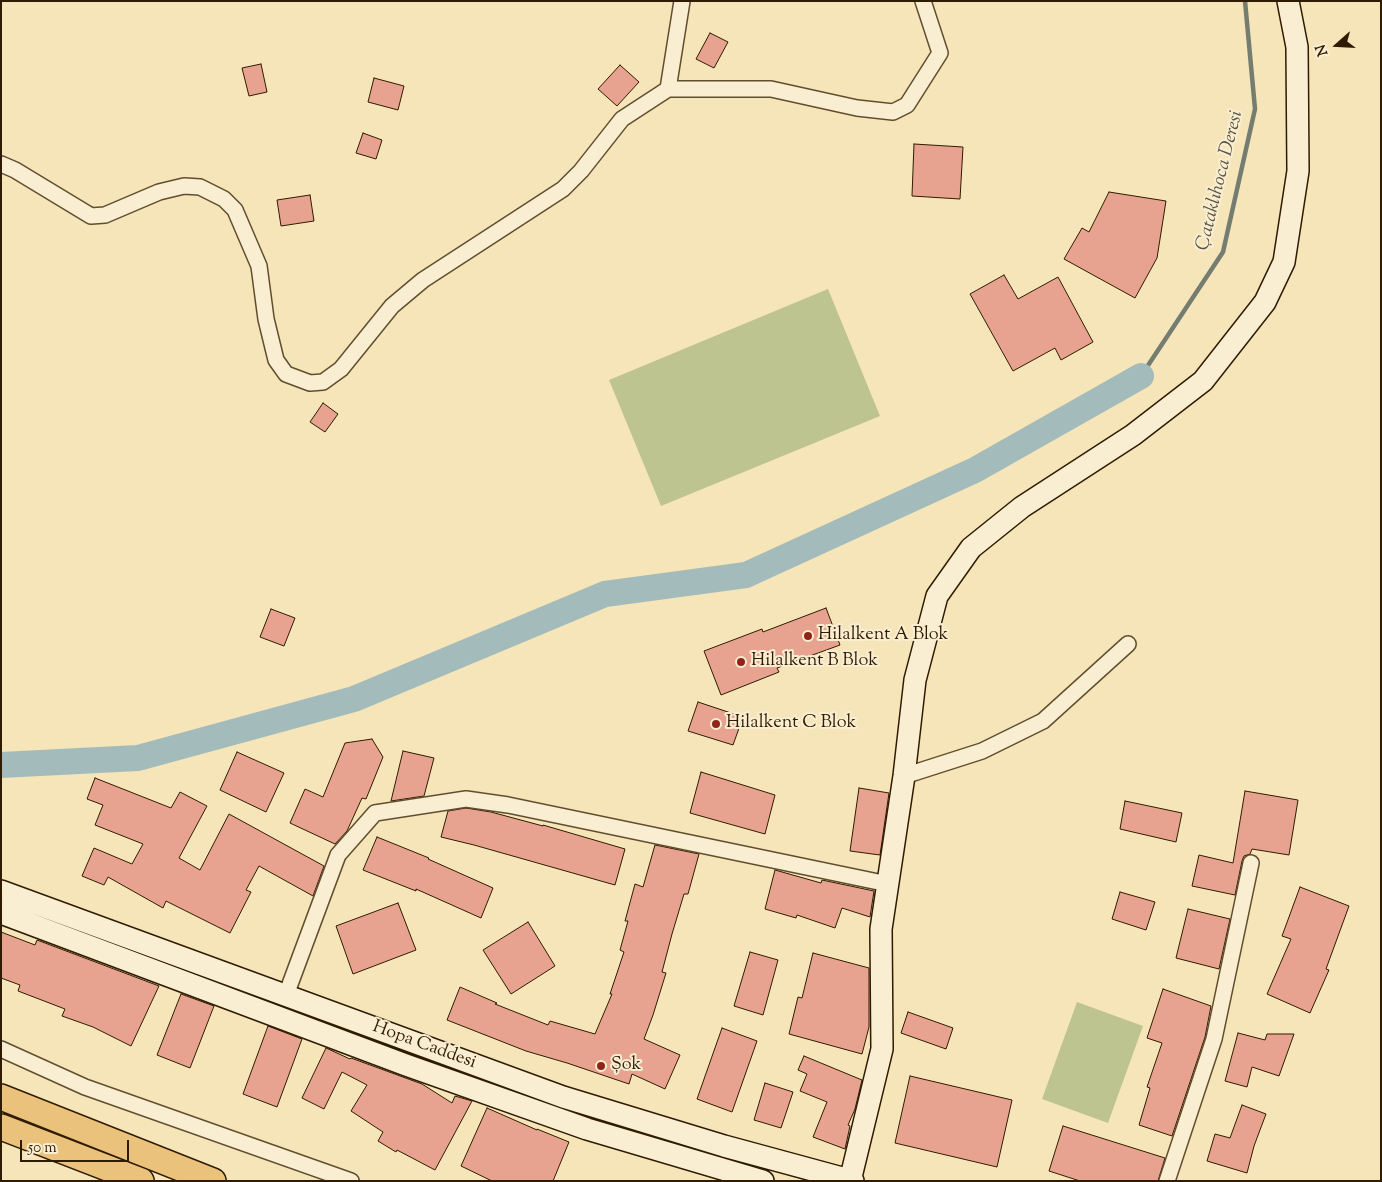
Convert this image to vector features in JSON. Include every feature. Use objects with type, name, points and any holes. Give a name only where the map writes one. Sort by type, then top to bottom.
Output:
[{"type":"highway","points":[[1,1097],[213,1181]]},
{"type":"highway","points":[[1,1127],[141,1181]]},
{"type":"main road","points":[[851,1180],[882,1050],[881,929],[904,776],[915,680],[937,596],[971,548],[1022,507],[1133,435],[1203,382],[1265,302],[1284,262],[1298,171],[1297,47],[1288,1]]},
{"type":"main road","name":"Hopa Caddesi","points":[[1,891],[563,1097],[724,1146],[851,1180]]},
{"type":"main road","name":"Hopa Caddesi","points":[[1,914],[397,1061],[578,1125],[763,1181]]},
{"type":"street","points":[[668,89],[682,1]]},
{"type":"street","points":[[1,164],[15,170],[91,216],[105,215],[159,192],[184,186],[200,187],[224,199],[234,210],[259,266],[266,319],[276,360],[286,374],[310,383],[323,382],[341,370],[392,306],[423,280],[563,189],[581,172],[622,119],[668,89],[771,90],[857,108],[893,112],[907,105],[940,53],[923,1]]},
{"type":"street","points":[[904,776],[982,751],[1043,721],[1128,644]]},
{"type":"street","points":[[286,995],[338,855],[375,813],[466,799],[475,800],[508,805],[888,884]]},
{"type":"street","points":[[1167,1181],[1214,1040],[1251,863]]},
{"type":"street","points":[[1,1049],[85,1087],[352,1181]]},
{"type":"green space","points":[[828,289],[880,416],[661,506],[609,380]]},
{"type":"green space","points":[[1077,1002],[1143,1026],[1108,1123],[1042,1099]]},
{"type":"building","points":[[710,33],[728,42],[714,68],[696,59]]},
{"type":"building","points":[[261,64],[267,92],[249,96],[242,68]]},
{"type":"building","points":[[620,65],[639,82],[617,106],[598,89]]},
{"type":"building","points":[[374,78],[404,86],[398,110],[368,102]]},
{"type":"building","points":[[363,133],[382,140],[376,159],[356,153]]},
{"type":"building","points":[[914,144],[963,147],[960,199],[912,196]]},
{"type":"building","points":[[1109,192],[1166,201],[1157,258],[1135,298],[1064,259],[1082,228],[1089,232]]},
{"type":"building","points":[[310,195],[314,221],[281,226],[277,200]]},
{"type":"building","points":[[1004,275],[1018,299],[1058,277],[1093,342],[1061,360],[1055,348],[1013,371],[970,294]]},
{"type":"building","points":[[323,403],[338,414],[325,432],[310,422]]},
{"type":"building","points":[[826,608],[840,645],[777,668],[779,672],[721,695],[704,651],[762,629],[763,632]]},
{"type":"building","points":[[271,609],[295,618],[284,646],[260,637]]},
{"type":"building","name":"Hilalkent C Blok","points":[[698,702],[743,717],[733,745],[688,731]]},
{"type":"building","points":[[372,739],[383,757],[366,799],[362,798],[347,831],[335,844],[290,823],[305,789],[323,797],[345,743]]},
{"type":"building","points":[[403,751],[434,758],[424,796],[391,801]]},
{"type":"building","points":[[237,752],[284,773],[266,812],[220,790]]},
{"type":"building","points":[[701,772],[775,795],[765,834],[690,813]]},
{"type":"building","points":[[95,778],[171,808],[180,792],[207,806],[179,858],[200,870],[229,814],[324,866],[313,896],[259,866],[246,890],[251,892],[230,933],[166,901],[163,908],[108,877],[104,885],[82,876],[94,848],[132,864],[143,844],[95,825],[103,805],[87,799]]},
{"type":"building","points":[[859,788],[889,793],[880,855],[850,851]]},
{"type":"building","points":[[1245,791],[1298,800],[1289,855],[1252,849],[1250,854],[1244,856],[1242,861],[1235,895],[1192,886],[1199,855],[1233,863]]},
{"type":"building","points":[[1125,801],[1182,813],[1176,842],[1120,829]]},
{"type":"building","points":[[466,808],[543,825],[625,849],[615,885],[441,837],[448,811]]},
{"type":"building","points":[[377,837],[429,858],[493,888],[481,918],[416,889],[416,891],[363,870]]},
{"type":"building","points":[[655,845],[699,854],[688,894],[684,894],[672,934],[662,972],[666,973],[644,1039],[680,1055],[665,1089],[632,1074],[629,1084],[526,1051],[447,1020],[460,987],[497,1003],[495,1004],[548,1025],[550,1021],[595,1034],[612,994],[610,994],[624,952],[620,950],[628,921],[625,921],[635,884],[643,887]]},
{"type":"building","points":[[775,870],[821,883],[822,880],[874,891],[870,917],[842,908],[835,928],[797,915],[796,918],[765,909]]},
{"type":"building","points":[[1300,887],[1349,906],[1326,969],[1329,970],[1310,1013],[1267,994],[1291,939],[1282,936]]},
{"type":"building","points":[[1120,892],[1155,902],[1146,930],[1112,919]]},
{"type":"building","points":[[398,903],[416,950],[353,974],[336,926]]},
{"type":"building","points":[[1188,909],[1230,919],[1219,969],[1176,958]]},
{"type":"building","points":[[528,922],[555,966],[511,994],[483,950]]},
{"type":"building","points":[[1,932],[35,945],[37,940],[159,986],[131,1046],[93,1027],[62,1016],[65,1009],[18,991],[20,985],[1,978]]},
{"type":"building","points":[[750,952],[778,960],[763,1015],[734,1006]]},
{"type":"building","points":[[813,953],[869,968],[869,1027],[862,1054],[789,1034],[798,997],[802,998]]},
{"type":"building","points":[[1163,989],[1211,1006],[1205,1037],[1172,1136],[1139,1125],[1150,1088],[1147,1087],[1162,1043],[1147,1038]]},
{"type":"building","points":[[181,994],[214,1006],[190,1068],[157,1055]]},
{"type":"building","points":[[908,1012],[953,1028],[946,1049],[901,1033]]},
{"type":"building","points":[[268,1026],[302,1039],[277,1107],[243,1094]]},
{"type":"building","points":[[722,1028],[757,1041],[732,1112],[697,1099]]},
{"type":"building","points":[[1238,1033],[1265,1040],[1267,1034],[1294,1034],[1279,1076],[1252,1067],[1247,1087],[1225,1081]]},
{"type":"building","points":[[326,1048],[350,1059],[422,1084],[452,1103],[455,1096],[472,1101],[435,1170],[397,1150],[396,1152],[378,1141],[383,1132],[351,1111],[367,1085],[342,1072],[324,1109],[302,1098]]},
{"type":"building","points":[[804,1056],[862,1080],[855,1109],[848,1125],[850,1126],[845,1149],[813,1137],[827,1102],[800,1091],[807,1074],[798,1070]]},
{"type":"building","points":[[910,1076],[1012,1100],[997,1167],[895,1143]]},
{"type":"building","points":[[765,1083],[793,1092],[781,1128],[754,1120]]},
{"type":"building","points":[[1242,1105],[1266,1114],[1254,1146],[1247,1173],[1207,1161],[1215,1134],[1230,1138]]},
{"type":"building","points":[[487,1108],[569,1142],[553,1181],[492,1181],[461,1166]]},
{"type":"building","points":[[1063,1126],[1165,1158],[1158,1181],[1080,1181],[1049,1171]]},
{"type":"waterway","name":"Çataklıhoca Deresi","points":[[1141,376],[1223,252],[1255,109],[1245,1]]},
{"type":"waterway","points":[[1,765],[138,758],[354,699],[605,594],[746,575],[975,470],[1141,376]]},
{"type":"place","name":"Hilalkent A Blok","points":[[808,636]]},
{"type":"place","name":"Hilalkent B Blok","points":[[741,662]]},
{"type":"place","name":"Hilalkent C Blok","points":[[716,724]]},
{"type":"place","name":"Şok","points":[[601,1066]]}]
